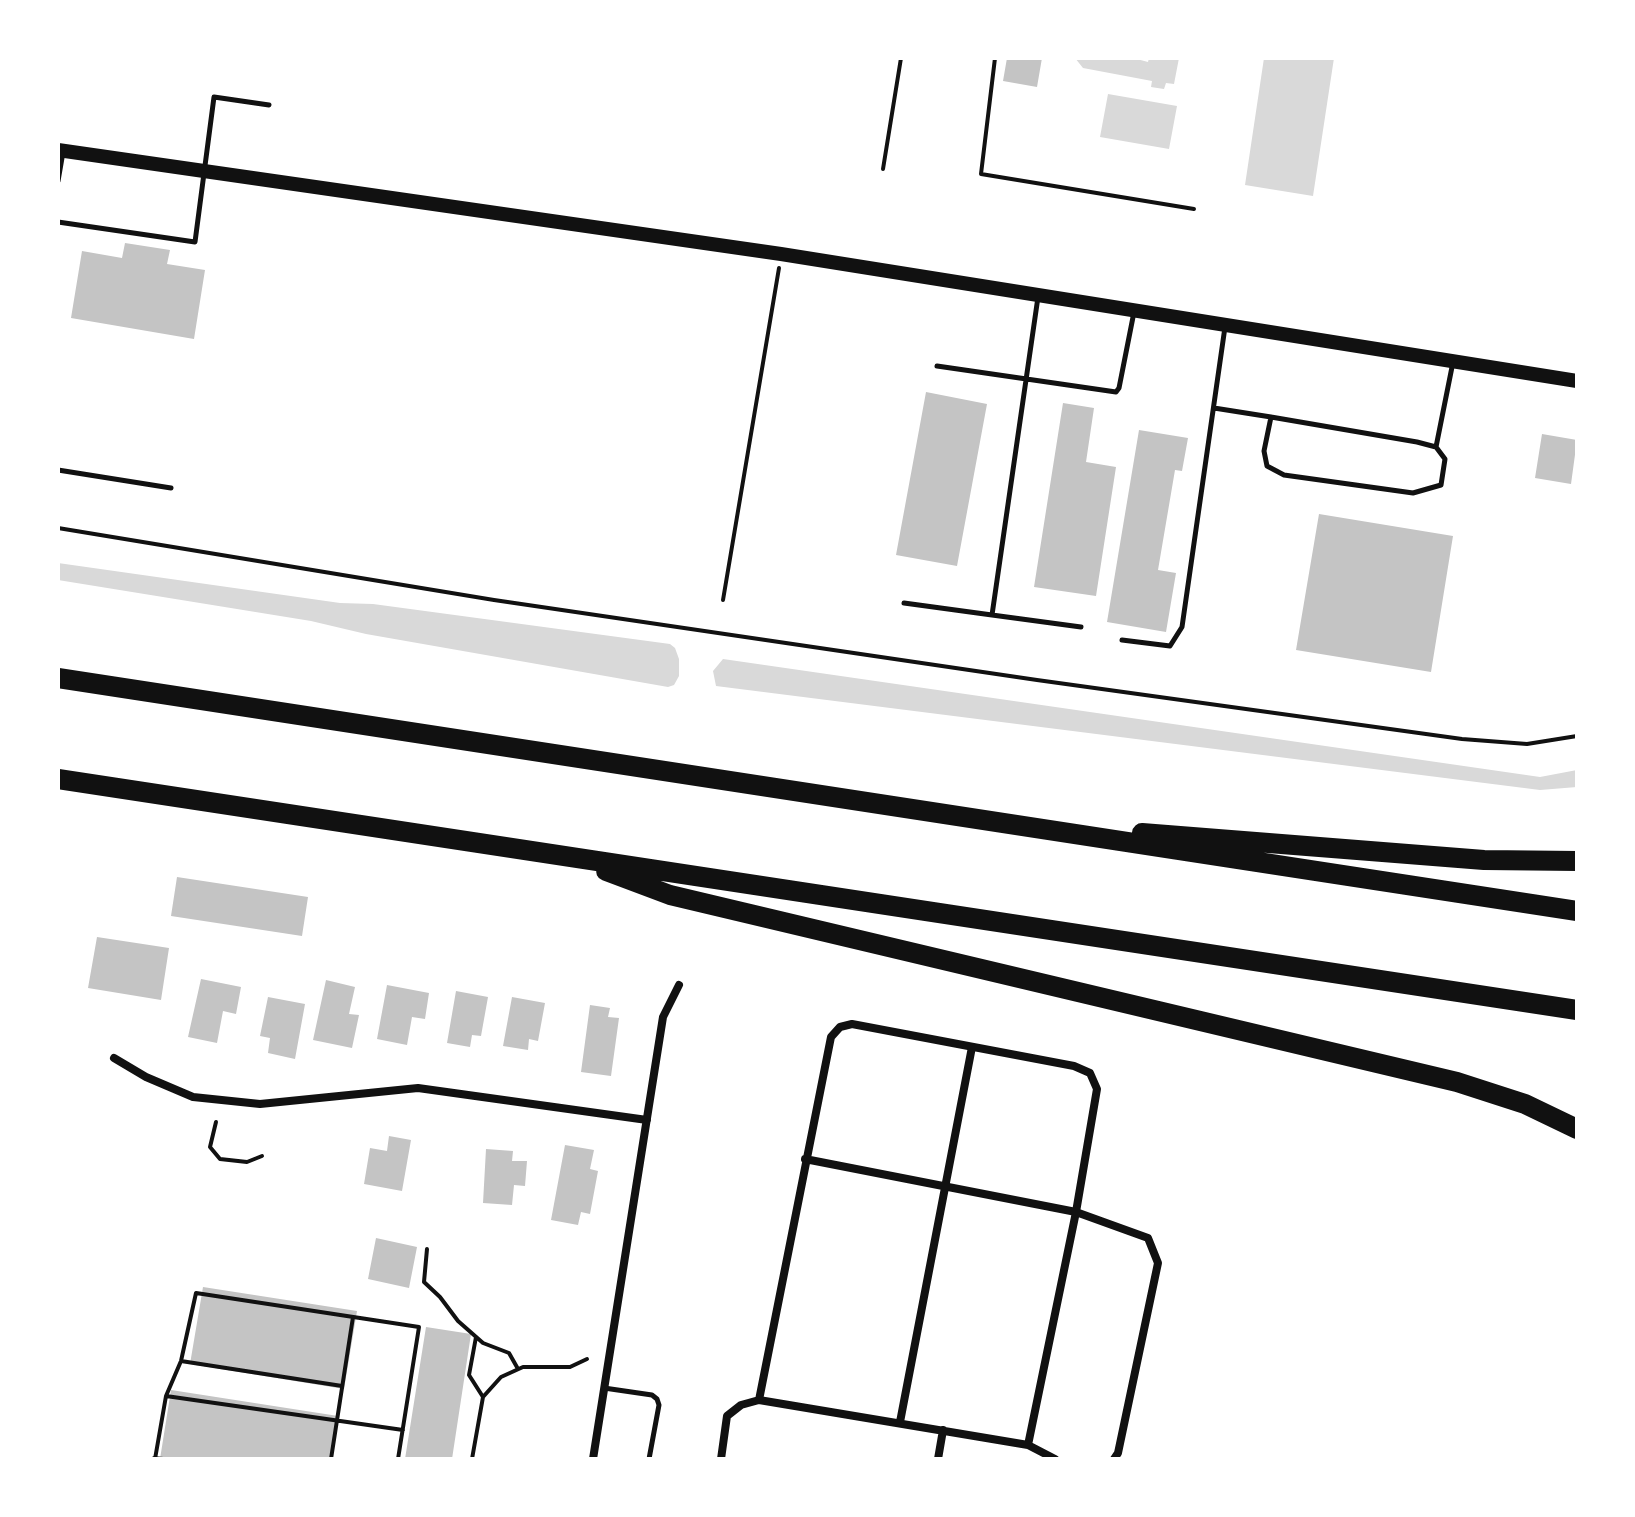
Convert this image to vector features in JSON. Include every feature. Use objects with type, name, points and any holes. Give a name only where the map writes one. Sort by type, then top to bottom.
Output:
[{"type":"highway","points":[[58,678],[1577,911]]},
{"type":"highway","points":[[58,779],[1577,1010]]},
{"type":"highway","points":[[973,819],[1484,860],[1577,861]]},
{"type":"highway","points":[[568,857],[670,895],[1457,1082],[1525,1104],[1577,1129]]},
{"type":"street","points":[[61,151],[781,254],[1577,381]]},
{"type":"street","points":[[593,1459],[663,1017],[679,985]]},
{"type":"street","points":[[759,1400],[831,1037],[840,1027],[852,1024],[1074,1066],[1090,1073],[1097,1089],[1076,1212],[1028,1445]]},
{"type":"street","points":[[900,1422],[972,1047]]},
{"type":"street","points":[[114,1058],[146,1077],[193,1097],[260,1104],[418,1088],[647,1120]]},
{"type":"street","points":[[805,1159],[1076,1212],[1148,1238],[1158,1263],[1118,1453],[1114,1459]]},
{"type":"street","points":[[721,1459],[727,1416],[741,1405],[759,1400],[1028,1445],[1055,1459]]},
{"type":"street","points":[[938,1459],[943,1430]]},
{"type":"lane","points":[[58,222],[195,242],[214,97],[269,105]]},
{"type":"lane","points":[[58,181],[61,151]]},
{"type":"lane","points":[[992,615],[1038,296]]},
{"type":"lane","points":[[937,366],[1116,392],[1134,311]]},
{"type":"lane","points":[[1122,640],[1170,646],[1182,627],[1226,326]]},
{"type":"lane","points":[[1436,447],[1453,361]]},
{"type":"lane","points":[[1214,408],[1271,417],[1436,447],[1445,459],[1441,485],[1413,493],[1284,475],[1267,466],[1264,451],[1271,417]]},
{"type":"lane","points":[[58,470],[171,488]]},
{"type":"lane","points":[[904,603],[1081,627]]},
{"type":"lane","points":[[604,1388],[652,1395],[657,1399],[659,1405],[649,1459]]},
{"type":"path","points":[[883,169],[901,58]]},
{"type":"path","points":[[995,58],[981,174],[1194,209]]},
{"type":"path","points":[[723,600],[781,254]]},
{"type":"path","points":[[58,528],[510,602],[1462,739],[1527,744],[1577,736]]},
{"type":"path","points":[[216,1122],[210,1147],[220,1159],[247,1162],[262,1156]]},
{"type":"path","points":[[427,1249],[424,1282],[483,1343],[509,1353],[518,1369]]},
{"type":"path","points":[[163,1459],[154,1458],[166,1396],[181,1361],[196,1293],[419,1327],[398,1459]]},
{"type":"path","points":[[331,1459],[353,1317]]},
{"type":"path","points":[[476,1337],[469,1375],[483,1397]]},
{"type":"path","points":[[472,1459],[483,1397],[501,1377],[523,1367],[570,1367],[587,1359]]},
{"type":"path","points":[[181,1361],[342,1386]]},
{"type":"path","points":[[166,1396],[403,1430]]},
{"type":"shaded area","points":[[1075,58],[1133,58],[1148,62],[1149,58],[1179,58],[1174,84],[1166,83],[1164,89],[1151,87],[1152,81],[1083,68]]},
{"type":"shaded area","points":[[1264,58],[1334,58],[1313,196],[1245,185]]},
{"type":"shaded area","points":[[1108,94],[1177,106],[1169,149],[1100,137]]},
{"type":"shaded area","points":[[58,563],[340,603],[373,604],[670,644],[679,659],[679,676],[674,685],[668,687],[366,634],[311,621],[58,580]]},
{"type":"shaded area","points":[[723,659],[1540,777],[1577,770],[1577,787],[1540,790],[716,686],[713,671]]},
{"type":"building","points":[[1007,58],[1042,58],[1037,87],[1003,81]]},
{"type":"building","points":[[125,243],[170,250],[167,264],[205,270],[194,339],[71,318],[82,251],[122,258]]},
{"type":"building","points":[[926,392],[987,404],[957,566],[896,555]]},
{"type":"building","points":[[1063,403],[1094,408],[1086,462],[1116,467],[1096,596],[1034,587]]},
{"type":"building","points":[[1139,430],[1188,438],[1182,471],[1175,470],[1158,570],[1176,573],[1166,632],[1107,622]]},
{"type":"building","points":[[1542,434],[1577,440],[1571,484],[1535,478]]},
{"type":"building","points":[[1319,514],[1453,536],[1431,672],[1296,650]]},
{"type":"building","points":[[177,877],[308,897],[302,936],[171,916]]},
{"type":"building","points":[[97,937],[169,948],[161,1000],[88,988]]},
{"type":"building","points":[[201,979],[241,987],[236,1014],[223,1011],[217,1043],[188,1037]]},
{"type":"building","points":[[326,980],[355,987],[349,1014],[359,1015],[352,1048],[313,1040]]},
{"type":"building","points":[[387,985],[429,993],[425,1019],[412,1017],[407,1045],[377,1039]]},
{"type":"building","points":[[456,991],[488,997],[481,1036],[472,1035],[470,1047],[447,1043]]},
{"type":"building","points":[[268,997],[305,1004],[295,1059],[268,1053],[270,1038],[260,1036]]},
{"type":"building","points":[[512,997],[545,1003],[538,1041],[529,1039],[528,1050],[503,1046]]},
{"type":"building","points":[[590,1005],[610,1008],[608,1017],[619,1018],[611,1076],[581,1072]]},
{"type":"building","points":[[389,1136],[411,1140],[402,1191],[364,1184],[370,1148],[387,1151]]},
{"type":"building","points":[[565,1145],[594,1150],[590,1169],[598,1171],[590,1214],[581,1212],[578,1225],[551,1220]]},
{"type":"building","points":[[486,1149],[513,1151],[512,1161],[527,1161],[525,1186],[514,1185],[512,1205],[483,1203]]},
{"type":"building","points":[[376,1238],[417,1247],[409,1288],[368,1279]]},
{"type":"building","points":[[203,1287],[357,1311],[344,1389],[190,1364]]},
{"type":"building","points":[[426,1327],[471,1334],[452,1459],[405,1459]]},
{"type":"building","points":[[171,1390],[338,1416],[331,1459],[160,1459]]}]
